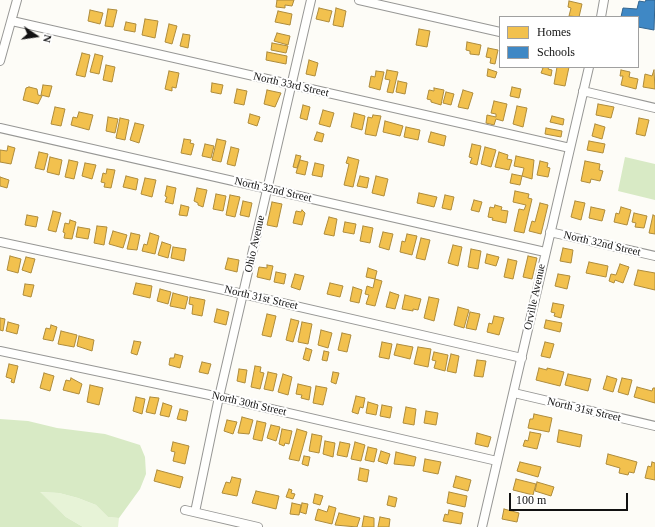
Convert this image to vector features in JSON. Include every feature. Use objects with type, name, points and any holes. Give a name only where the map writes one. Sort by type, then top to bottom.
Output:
[{"type":"street","points":[[0,61],[17,0]]},
{"type":"street","name":"Ohio Avenue","points":[[195,512],[219,397],[311,0]]},
{"type":"street","points":[[359,0],[499,32]]},
{"type":"street","points":[[601,16],[604,0]]},
{"type":"street","name":"North 33rd Street","points":[[12,21],[290,86],[570,148]]},
{"type":"street","name":"Orville Avenue","points":[[482,527],[589,68]]},
{"type":"street","points":[[583,92],[655,108]]},
{"type":"street","name":"North 32nd Street","points":[[0,128],[545,252]]},
{"type":"street","name":"North 32nd Street","points":[[550,232],[655,256]]},
{"type":"street","name":"North 31st Street","points":[[0,242],[243,294],[522,358]]},
{"type":"street","name":"North 30th Street","points":[[0,351],[219,397],[497,461]]},
{"type":"street","name":"North 31st Street","points":[[514,393],[655,426]]},
{"type":"street","points":[[185,510],[258,527]]},
{"type":"green space","points":[[625,157],[655,164],[655,200],[618,191]]},
{"type":"green space","points":[[0,419],[28,421],[57,428],[105,434],[140,445],[145,457],[146,474],[140,489],[119,518],[108,517],[96,505],[78,498],[59,493],[40,492],[66,517],[83,527],[0,527]]},
{"type":"green space","points":[[39,492],[59,493],[96,505],[108,517],[119,518],[118,527],[83,527],[66,517]]},
{"type":"building: Homes","points":[[277,0],[294,0],[292,6],[285,5],[285,8],[276,7]]},
{"type":"building: Homes","points":[[569,1],[582,4],[579,16],[569,16],[571,8],[568,7]]},
{"type":"building: Homes","points":[[319,8],[332,11],[329,22],[316,19]]},
{"type":"building: Homes","points":[[336,8],[346,11],[343,27],[333,25]]},
{"type":"building: Homes","points":[[108,9],[117,10],[113,27],[105,26]]},
{"type":"building: Homes","points":[[90,10],[103,13],[100,24],[88,21]]},
{"type":"building: Homes","points":[[278,11],[292,14],[290,25],[275,22]]},
{"type":"building: Homes","points":[[145,19],[158,21],[155,38],[142,35]]},
{"type":"building: Homes","points":[[126,22],[136,24],[135,32],[124,30]]},
{"type":"building: Homes","points":[[169,24],[177,26],[172,44],[165,42]]},
{"type":"building: Homes","points":[[419,29],[430,31],[427,47],[416,45]]},
{"type":"building: Homes","points":[[277,33],[290,36],[288,45],[274,41]]},
{"type":"building: Homes","points":[[183,34],[190,35],[188,48],[180,46]]},
{"type":"building: Homes","points":[[467,42],[481,45],[479,55],[470,54],[470,51],[466,50]]},
{"type":"building: Homes","points":[[272,43],[288,46],[286,53],[271,50]]},
{"type":"building: Homes","points":[[488,48],[498,50],[495,64],[490,63],[491,58],[486,57]]},
{"type":"building: Homes","points":[[267,52],[287,56],[286,64],[266,60]]},
{"type":"building: Homes","points":[[82,53],[90,55],[85,77],[76,75]]},
{"type":"building: Homes","points":[[95,54],[103,56],[99,74],[90,72]]},
{"type":"building: Homes","points":[[309,60],[318,63],[315,76],[306,74]]},
{"type":"building: Homes","points":[[106,65],[115,67],[112,82],[103,80]]},
{"type":"building: Homes","points":[[543,68],[552,70],[551,76],[541,73]]},
{"type":"building: Homes","points":[[557,68],[569,68],[565,86],[554,84]]},
{"type":"building: Homes","points":[[488,69],[497,72],[495,78],[487,76]]},
{"type":"building: Homes","points":[[387,70],[398,72],[393,93],[387,92],[390,80],[385,79]]},
{"type":"building: Homes","points":[[621,70],[630,72],[629,77],[638,79],[636,89],[621,85],[623,76],[620,76]]},
{"type":"building: Homes","points":[[654,70],[655,89],[643,87],[645,74],[652,76]]},
{"type":"building: Homes","points":[[169,71],[179,73],[176,88],[172,87],[172,91],[165,89]]},
{"type":"building: Homes","points":[[376,71],[384,72],[380,90],[369,87],[371,76],[375,77]]},
{"type":"building: Homes","points":[[398,81],[407,83],[405,94],[396,92]]},
{"type":"building: Homes","points":[[212,83],[223,85],[221,94],[211,92]]},
{"type":"building: Homes","points":[[43,85],[52,86],[49,97],[41,95]]},
{"type":"building: Homes","points":[[29,87],[37,89],[38,95],[42,96],[38,104],[23,100],[26,88]]},
{"type":"building: Homes","points":[[512,87],[521,89],[519,98],[510,96]]},
{"type":"building: Homes","points":[[434,88],[444,90],[441,105],[427,99],[429,90],[434,91]]},
{"type":"building: Homes","points":[[237,89],[247,91],[244,105],[234,103]]},
{"type":"building: Homes","points":[[267,90],[281,93],[275,107],[264,104]]},
{"type":"building: Homes","points":[[463,90],[473,93],[468,109],[458,107]]},
{"type":"building: Homes","points":[[446,92],[454,94],[451,105],[443,103]]},
{"type":"building: Homes","points":[[494,101],[507,104],[503,121],[496,119],[494,125],[486,123],[487,115],[496,117],[496,114],[491,113]]},
{"type":"building: Homes","points":[[598,104],[614,107],[611,118],[596,115]]},
{"type":"building: Homes","points":[[303,105],[310,107],[307,120],[300,118]]},
{"type":"building: Homes","points":[[517,106],[527,108],[523,127],[513,124]]},
{"type":"building: Homes","points":[[55,107],[65,109],[61,126],[51,124]]},
{"type":"building: Homes","points":[[323,110],[334,113],[330,127],[319,124]]},
{"type":"building: Homes","points":[[79,112],[93,115],[89,130],[71,125],[73,117],[77,118]]},
{"type":"building: Homes","points":[[354,113],[365,116],[362,130],[351,127]]},
{"type":"building: Homes","points":[[250,114],[260,117],[257,126],[248,123]]},
{"type":"building: Homes","points":[[373,115],[381,116],[376,136],[365,134],[368,117],[372,118]]},
{"type":"building: Homes","points":[[552,116],[564,119],[563,125],[550,122]]},
{"type":"building: Homes","points":[[108,117],[118,119],[115,133],[106,131]]},
{"type":"building: Homes","points":[[120,118],[129,120],[125,140],[116,138]]},
{"type":"building: Homes","points":[[639,118],[649,120],[645,136],[636,134]]},
{"type":"building: Homes","points":[[385,121],[403,126],[400,136],[383,132]]},
{"type":"building: Homes","points":[[135,123],[144,125],[139,143],[130,140]]},
{"type":"building: Homes","points":[[595,124],[605,127],[602,139],[592,136]]},
{"type":"building: Homes","points":[[406,127],[420,130],[418,140],[404,137]]},
{"type":"building: Homes","points":[[546,128],[562,131],[561,137],[545,134]]},
{"type":"building: Homes","points":[[317,132],[324,134],[322,142],[314,140]]},
{"type":"building: Homes","points":[[431,132],[446,136],[444,146],[428,142]]},
{"type":"building: Homes","points":[[184,139],[191,140],[190,143],[194,144],[191,155],[181,153]]},
{"type":"building: Homes","points":[[217,139],[226,141],[221,162],[212,160]]},
{"type":"building: Homes","points":[[589,141],[605,144],[603,153],[587,150]]},
{"type":"building: Homes","points":[[205,144],[214,146],[211,158],[202,156]]},
{"type":"building: Homes","points":[[472,144],[481,146],[477,165],[470,163],[472,158],[469,157]]},
{"type":"building: Homes","points":[[8,146],[15,148],[11,164],[0,162],[0,150],[7,151]]},
{"type":"building: Homes","points":[[231,147],[239,149],[235,166],[227,164]]},
{"type":"building: Homes","points":[[485,147],[496,150],[491,167],[481,164]]},
{"type":"building: Homes","points":[[39,152],[48,154],[44,170],[35,168]]},
{"type":"building: Homes","points":[[499,152],[508,155],[507,159],[512,160],[509,170],[495,167]]},
{"type":"building: Homes","points":[[296,155],[301,156],[297,168],[293,167]]},
{"type":"building: Homes","points":[[516,156],[534,160],[532,179],[522,176],[524,168],[514,166]]},
{"type":"building: Homes","points":[[50,157],[62,160],[59,175],[47,172]]},
{"type":"building: Homes","points":[[348,157],[359,160],[353,187],[344,185],[349,164],[346,163]]},
{"type":"building: Homes","points":[[69,160],[78,162],[74,179],[65,177]]},
{"type":"building: Homes","points":[[300,160],[308,162],[305,175],[296,173]]},
{"type":"building: Homes","points":[[540,161],[548,163],[547,167],[550,168],[548,177],[537,175]]},
{"type":"building: Homes","points":[[585,161],[600,164],[599,170],[603,171],[600,181],[591,179],[590,183],[581,181]]},
{"type":"building: Homes","points":[[85,163],[96,165],[92,179],[82,176]]},
{"type":"building: Homes","points":[[315,163],[324,165],[322,177],[312,175]]},
{"type":"building: Homes","points":[[107,169],[115,170],[111,188],[104,187],[105,183],[101,182],[103,173],[106,174]]},
{"type":"building: Homes","points":[[512,174],[522,176],[520,185],[510,183]]},
{"type":"building: Homes","points":[[126,176],[138,179],[136,190],[123,187]]},
{"type":"building: Homes","points":[[360,176],[369,178],[367,188],[357,186]]},
{"type":"building: Homes","points":[[376,176],[388,179],[384,196],[372,193]]},
{"type":"building: Homes","points":[[0,177],[9,180],[7,188],[0,186]]},
{"type":"building: Homes","points":[[145,178],[156,180],[152,197],[141,194]]},
{"type":"building: Homes","points":[[167,186],[176,188],[173,204],[165,202],[167,197],[165,196]]},
{"type":"building: Homes","points":[[197,188],[207,190],[203,207],[194,201]]},
{"type":"building: Homes","points":[[515,191],[529,194],[528,198],[532,199],[524,233],[514,231],[519,209],[524,210],[526,205],[513,202]]},
{"type":"building: Homes","points":[[419,193],[437,197],[434,207],[417,203]]},
{"type":"building: Homes","points":[[216,194],[226,196],[223,211],[213,209]]},
{"type":"building: Homes","points":[[230,195],[240,197],[235,217],[226,215]]},
{"type":"building: Homes","points":[[445,195],[454,197],[451,210],[442,208]]},
{"type":"building: Homes","points":[[474,200],[482,202],[479,212],[471,210]]},
{"type":"building: Homes","points":[[243,201],[252,203],[249,217],[240,215]]},
{"type":"building: Homes","points":[[575,201],[585,203],[581,220],[571,217]]},
{"type":"building: Homes","points":[[272,202],[282,204],[277,227],[267,225]]},
{"type":"building: Homes","points":[[540,203],[548,205],[541,234],[529,231],[532,221],[535,222]]},
{"type":"building: Homes","points":[[181,205],[189,207],[187,216],[179,215]]},
{"type":"building: Homes","points":[[495,205],[502,207],[501,210],[508,211],[506,223],[492,220],[493,218],[488,217],[490,207],[494,208]]},
{"type":"building: Homes","points":[[591,207],[605,210],[602,221],[589,218]]},
{"type":"building: Homes","points":[[621,207],[631,210],[627,225],[614,222],[616,213],[619,214]]},
{"type":"building: Homes","points":[[302,210],[305,213],[302,225],[293,223],[296,211],[301,212]]},
{"type":"building: Homes","points":[[53,211],[61,213],[56,232],[48,230]]},
{"type":"building: Homes","points":[[634,213],[647,216],[644,228],[635,227],[636,223],[632,222]]},
{"type":"building: Homes","points":[[27,215],[38,217],[36,227],[25,225]]},
{"type":"building: Homes","points":[[653,215],[655,216],[655,234],[649,233]]},
{"type":"building: Homes","points":[[329,217],[337,219],[334,236],[324,234]]},
{"type":"building: Homes","points":[[70,220],[76,222],[72,239],[64,238],[65,233],[63,232],[65,223],[69,224]]},
{"type":"building: Homes","points":[[345,222],[356,224],[354,234],[343,232]]},
{"type":"building: Homes","points":[[97,226],[107,227],[104,245],[94,243]]},
{"type":"building: Homes","points":[[363,226],[373,228],[370,243],[360,241]]},
{"type":"building: Homes","points":[[78,227],[90,229],[88,239],[76,237]]},
{"type":"building: Homes","points":[[113,231],[127,235],[123,248],[109,244]]},
{"type":"building: Homes","points":[[383,232],[393,234],[389,250],[379,247]]},
{"type":"building: Homes","points":[[131,233],[140,235],[137,250],[127,249]]},
{"type":"building: Homes","points":[[150,233],[159,236],[155,254],[142,251],[144,244],[147,245]]},
{"type":"building: Homes","points":[[407,234],[417,236],[412,255],[400,252],[402,241],[405,242]]},
{"type":"building: Homes","points":[[421,238],[430,240],[425,260],[416,258]]},
{"type":"building: Homes","points":[[162,242],[171,245],[168,258],[158,255]]},
{"type":"building: Homes","points":[[453,245],[462,247],[458,266],[448,263]]},
{"type":"building: Homes","points":[[173,247],[186,249],[184,261],[171,258]]},
{"type":"building: Homes","points":[[563,248],[573,250],[571,263],[560,261]]},
{"type":"building: Homes","points":[[471,249],[481,251],[478,269],[468,267]]},
{"type":"building: Homes","points":[[487,254],[499,257],[496,266],[485,263]]},
{"type":"building: Homes","points":[[10,256],[21,259],[18,273],[7,270]]},
{"type":"building: Homes","points":[[528,256],[537,258],[532,279],[523,277]]},
{"type":"building: Homes","points":[[26,257],[35,259],[31,273],[22,270]]},
{"type":"building: Homes","points":[[228,258],[239,260],[237,272],[225,269]]},
{"type":"building: Homes","points":[[508,259],[517,261],[513,279],[504,277]]},
{"type":"building: Homes","points":[[589,262],[608,266],[606,277],[586,273]]},
{"type":"building: Homes","points":[[620,264],[629,267],[623,283],[615,280],[614,283],[609,281],[611,274],[616,275]]},
{"type":"building: Homes","points":[[267,265],[273,266],[270,280],[257,277],[259,267],[267,268]]},
{"type":"building: Homes","points":[[368,268],[377,271],[375,279],[366,277]]},
{"type":"building: Homes","points":[[638,270],[655,273],[655,290],[634,285]]},
{"type":"building: Homes","points":[[276,272],[286,274],[284,284],[274,282]]},
{"type":"building: Homes","points":[[295,274],[304,276],[300,290],[291,287]]},
{"type":"building: Homes","points":[[558,274],[570,276],[567,289],[555,286]]},
{"type":"building: Homes","points":[[375,279],[382,281],[375,306],[366,304],[369,295],[365,294],[367,286],[373,288]]},
{"type":"building: Homes","points":[[136,283],[152,286],[150,298],[133,294]]},
{"type":"building: Homes","points":[[330,283],[343,286],[340,297],[327,294]]},
{"type":"building: Homes","points":[[25,284],[34,285],[31,297],[23,295]]},
{"type":"building: Homes","points":[[353,287],[362,290],[359,303],[350,301]]},
{"type":"building: Homes","points":[[160,289],[171,292],[168,304],[157,301]]},
{"type":"building: Homes","points":[[390,292],[399,295],[395,309],[386,307]]},
{"type":"building: Homes","points":[[173,293],[188,297],[185,309],[170,306]]},
{"type":"building: Homes","points":[[405,295],[421,299],[418,310],[413,309],[413,311],[402,309]]},
{"type":"building: Homes","points":[[190,297],[205,300],[202,316],[192,314],[193,305],[189,304]]},
{"type":"building: Homes","points":[[429,297],[439,299],[434,321],[424,318]]},
{"type":"building: Homes","points":[[553,303],[564,305],[561,318],[554,316],[555,313],[551,312]]},
{"type":"building: Homes","points":[[458,307],[469,310],[464,328],[454,325]]},
{"type":"building: Homes","points":[[217,309],[229,312],[226,325],[214,322]]},
{"type":"building: Homes","points":[[470,312],[480,314],[476,330],[466,328]]},
{"type":"building: Homes","points":[[267,314],[276,316],[271,337],[262,335]]},
{"type":"building: Homes","points":[[494,316],[504,318],[499,335],[487,332],[489,323],[492,324]]},
{"type":"building: Homes","points":[[0,318],[5,319],[3,331],[0,330]]},
{"type":"building: Homes","points":[[291,319],[299,321],[293,342],[286,340]]},
{"type":"building: Homes","points":[[546,320],[562,323],[560,332],[544,328]]},
{"type":"building: Homes","points":[[8,322],[19,325],[17,334],[6,331]]},
{"type":"building: Homes","points":[[302,322],[312,324],[308,344],[298,342]]},
{"type":"building: Homes","points":[[51,325],[57,327],[53,341],[43,339],[46,328],[50,329]]},
{"type":"building: Homes","points":[[321,330],[332,333],[328,348],[318,345]]},
{"type":"building: Homes","points":[[61,331],[77,335],[74,347],[58,344]]},
{"type":"building: Homes","points":[[342,333],[351,335],[347,352],[338,350]]},
{"type":"building: Homes","points":[[79,336],[94,340],[92,351],[77,346]]},
{"type":"building: Homes","points":[[134,341],[141,342],[137,355],[131,353]]},
{"type":"building: Homes","points":[[382,342],[392,344],[389,359],[379,357]]},
{"type":"building: Homes","points":[[545,342],[554,344],[550,358],[541,356]]},
{"type":"building: Homes","points":[[397,344],[413,347],[410,359],[394,355]]},
{"type":"building: Homes","points":[[418,347],[431,349],[428,367],[414,364]]},
{"type":"building: Homes","points":[[306,348],[312,350],[309,361],[303,359]]},
{"type":"building: Homes","points":[[324,351],[329,352],[327,361],[322,360]]},
{"type":"building: Homes","points":[[434,352],[448,355],[445,371],[434,368],[436,361],[432,360]]},
{"type":"building: Homes","points":[[175,354],[183,356],[180,368],[169,365],[170,358],[174,358]]},
{"type":"building: Homes","points":[[451,354],[459,356],[456,373],[447,371]]},
{"type":"building: Homes","points":[[477,360],[486,361],[483,377],[474,376]]},
{"type":"building: Homes","points":[[202,362],[211,364],[208,374],[199,372]]},
{"type":"building: Homes","points":[[9,364],[18,366],[14,383],[11,382],[12,379],[6,377]]},
{"type":"building: Homes","points":[[255,366],[261,367],[260,372],[264,373],[260,389],[251,387]]},
{"type":"building: Homes","points":[[539,368],[547,370],[547,368],[564,372],[560,386],[536,380]]},
{"type":"building: Homes","points":[[239,369],[247,370],[245,383],[237,381]]},
{"type":"building: Homes","points":[[268,372],[277,374],[273,391],[264,389]]},
{"type":"building: Homes","points":[[333,372],[339,373],[336,384],[331,382]]},
{"type":"building: Homes","points":[[44,373],[54,376],[50,391],[40,388]]},
{"type":"building: Homes","points":[[283,374],[292,377],[288,395],[278,392]]},
{"type":"building: Homes","points":[[568,374],[591,379],[588,391],[565,385]]},
{"type":"building: Homes","points":[[607,376],[617,379],[613,392],[603,389]]},
{"type":"building: Homes","points":[[71,378],[82,384],[79,394],[63,390],[66,380],[70,381]]},
{"type":"building: Homes","points":[[622,378],[632,380],[628,395],[618,392]]},
{"type":"building: Homes","points":[[298,384],[311,387],[309,400],[301,398],[302,395],[296,394]]},
{"type":"building: Homes","points":[[90,385],[103,388],[99,405],[87,402]]},
{"type":"building: Homes","points":[[316,386],[327,388],[323,405],[313,403]]},
{"type":"building: Homes","points":[[637,387],[652,391],[653,388],[655,388],[655,403],[634,397]]},
{"type":"building: Homes","points":[[356,396],[365,398],[363,408],[360,407],[358,414],[352,412]]},
{"type":"building: Homes","points":[[136,397],[145,399],[142,414],[133,411]]},
{"type":"building: Homes","points":[[150,397],[159,398],[155,414],[146,412]]},
{"type":"building: Homes","points":[[368,402],[378,405],[376,415],[366,413]]},
{"type":"building: Homes","points":[[163,403],[172,406],[169,417],[160,415]]},
{"type":"building: Homes","points":[[382,405],[392,407],[390,418],[380,416]]},
{"type":"building: Homes","points":[[406,407],[416,409],[414,425],[403,423]]},
{"type":"building: Homes","points":[[180,409],[188,411],[186,421],[177,419]]},
{"type":"building: Homes","points":[[426,411],[438,413],[436,425],[424,423]]},
{"type":"building: Homes","points":[[534,414],[552,418],[549,432],[528,428],[530,419],[533,419]]},
{"type":"building: Homes","points":[[242,417],[253,420],[249,434],[238,433]]},
{"type":"building: Homes","points":[[227,420],[237,422],[233,434],[224,431]]},
{"type":"building: Homes","points":[[257,421],[266,423],[262,441],[253,439]]},
{"type":"building: Homes","points":[[271,425],[280,427],[276,441],[267,438]]},
{"type":"building: Homes","points":[[282,429],[292,431],[289,444],[285,443],[284,446],[279,444]]},
{"type":"building: Homes","points":[[297,429],[307,432],[299,461],[289,459]]},
{"type":"building: Homes","points":[[559,430],[582,435],[580,447],[557,442]]},
{"type":"building: Homes","points":[[530,432],[541,434],[537,449],[523,446],[525,440],[528,441]]},
{"type":"building: Homes","points":[[477,433],[491,437],[488,447],[475,444]]},
{"type":"building: Homes","points":[[312,434],[322,436],[319,453],[309,451]]},
{"type":"building: Homes","points":[[325,441],[335,443],[333,457],[323,454]]},
{"type":"building: Homes","points":[[173,442],[189,446],[185,464],[173,461],[175,452],[171,451]]},
{"type":"building: Homes","points":[[340,442],[350,444],[347,457],[337,455]]},
{"type":"building: Homes","points":[[355,442],[365,445],[361,461],[351,459]]},
{"type":"building: Homes","points":[[368,447],[377,449],[374,462],[365,460]]},
{"type":"building: Homes","points":[[381,451],[390,454],[387,464],[378,461]]},
{"type":"building: Homes","points":[[396,452],[416,457],[414,466],[394,464]]},
{"type":"building: Homes","points":[[608,454],[637,462],[634,473],[629,472],[628,475],[619,473],[620,468],[606,464]]},
{"type":"building: Homes","points":[[304,456],[310,457],[308,466],[302,464]]},
{"type":"building: Homes","points":[[425,459],[441,462],[438,474],[423,471]]},
{"type":"building: Homes","points":[[520,462],[541,467],[538,477],[517,471]]},
{"type":"building: Homes","points":[[652,462],[655,463],[655,480],[645,478],[648,466],[651,467]]},
{"type":"building: Homes","points":[[360,468],[369,470],[367,482],[358,480]]},
{"type":"building: Homes","points":[[157,470],[183,477],[180,488],[154,481]]},
{"type":"building: Homes","points":[[456,476],[471,480],[468,491],[453,487]]},
{"type":"building: Homes","points":[[232,477],[241,479],[237,496],[222,493],[226,482],[230,483]]},
{"type":"building: Homes","points":[[516,479],[536,484],[533,495],[513,490]]},
{"type":"building: Homes","points":[[537,482],[554,487],[551,496],[535,491]]},
{"type":"building: Homes","points":[[289,489],[292,490],[291,493],[295,494],[293,499],[286,497]]},
{"type":"building: Homes","points":[[256,491],[279,496],[276,509],[252,503]]},
{"type":"building: Homes","points":[[449,492],[467,496],[465,507],[447,503]]},
{"type":"building: Homes","points":[[315,494],[323,496],[320,505],[313,503]]},
{"type":"building: Homes","points":[[389,496],[397,498],[395,507],[387,505]]},
{"type":"building: Homes","points":[[292,503],[301,505],[299,515],[290,514]]},
{"type":"building: Homes","points":[[302,503],[308,504],[306,514],[300,512]]},
{"type":"building: Homes","points":[[329,506],[336,508],[332,524],[315,520],[318,509],[327,512]]},
{"type":"building: Homes","points":[[504,509],[519,513],[517,522],[502,519]]},
{"type":"building: Homes","points":[[449,510],[463,513],[461,524],[443,521],[445,514],[448,515]]},
{"type":"building: Homes","points":[[339,513],[360,518],[357,527],[335,525]]},
{"type":"building: Homes","points":[[364,516],[374,518],[374,527],[362,527]]},
{"type":"building: Homes","points":[[380,517],[390,519],[389,527],[378,527]]},
{"type":"building: Schools","points":[[646,0],[655,0],[654,30],[639,27],[639,16],[621,16],[623,8],[637,9],[639,1],[645,2]]}]
